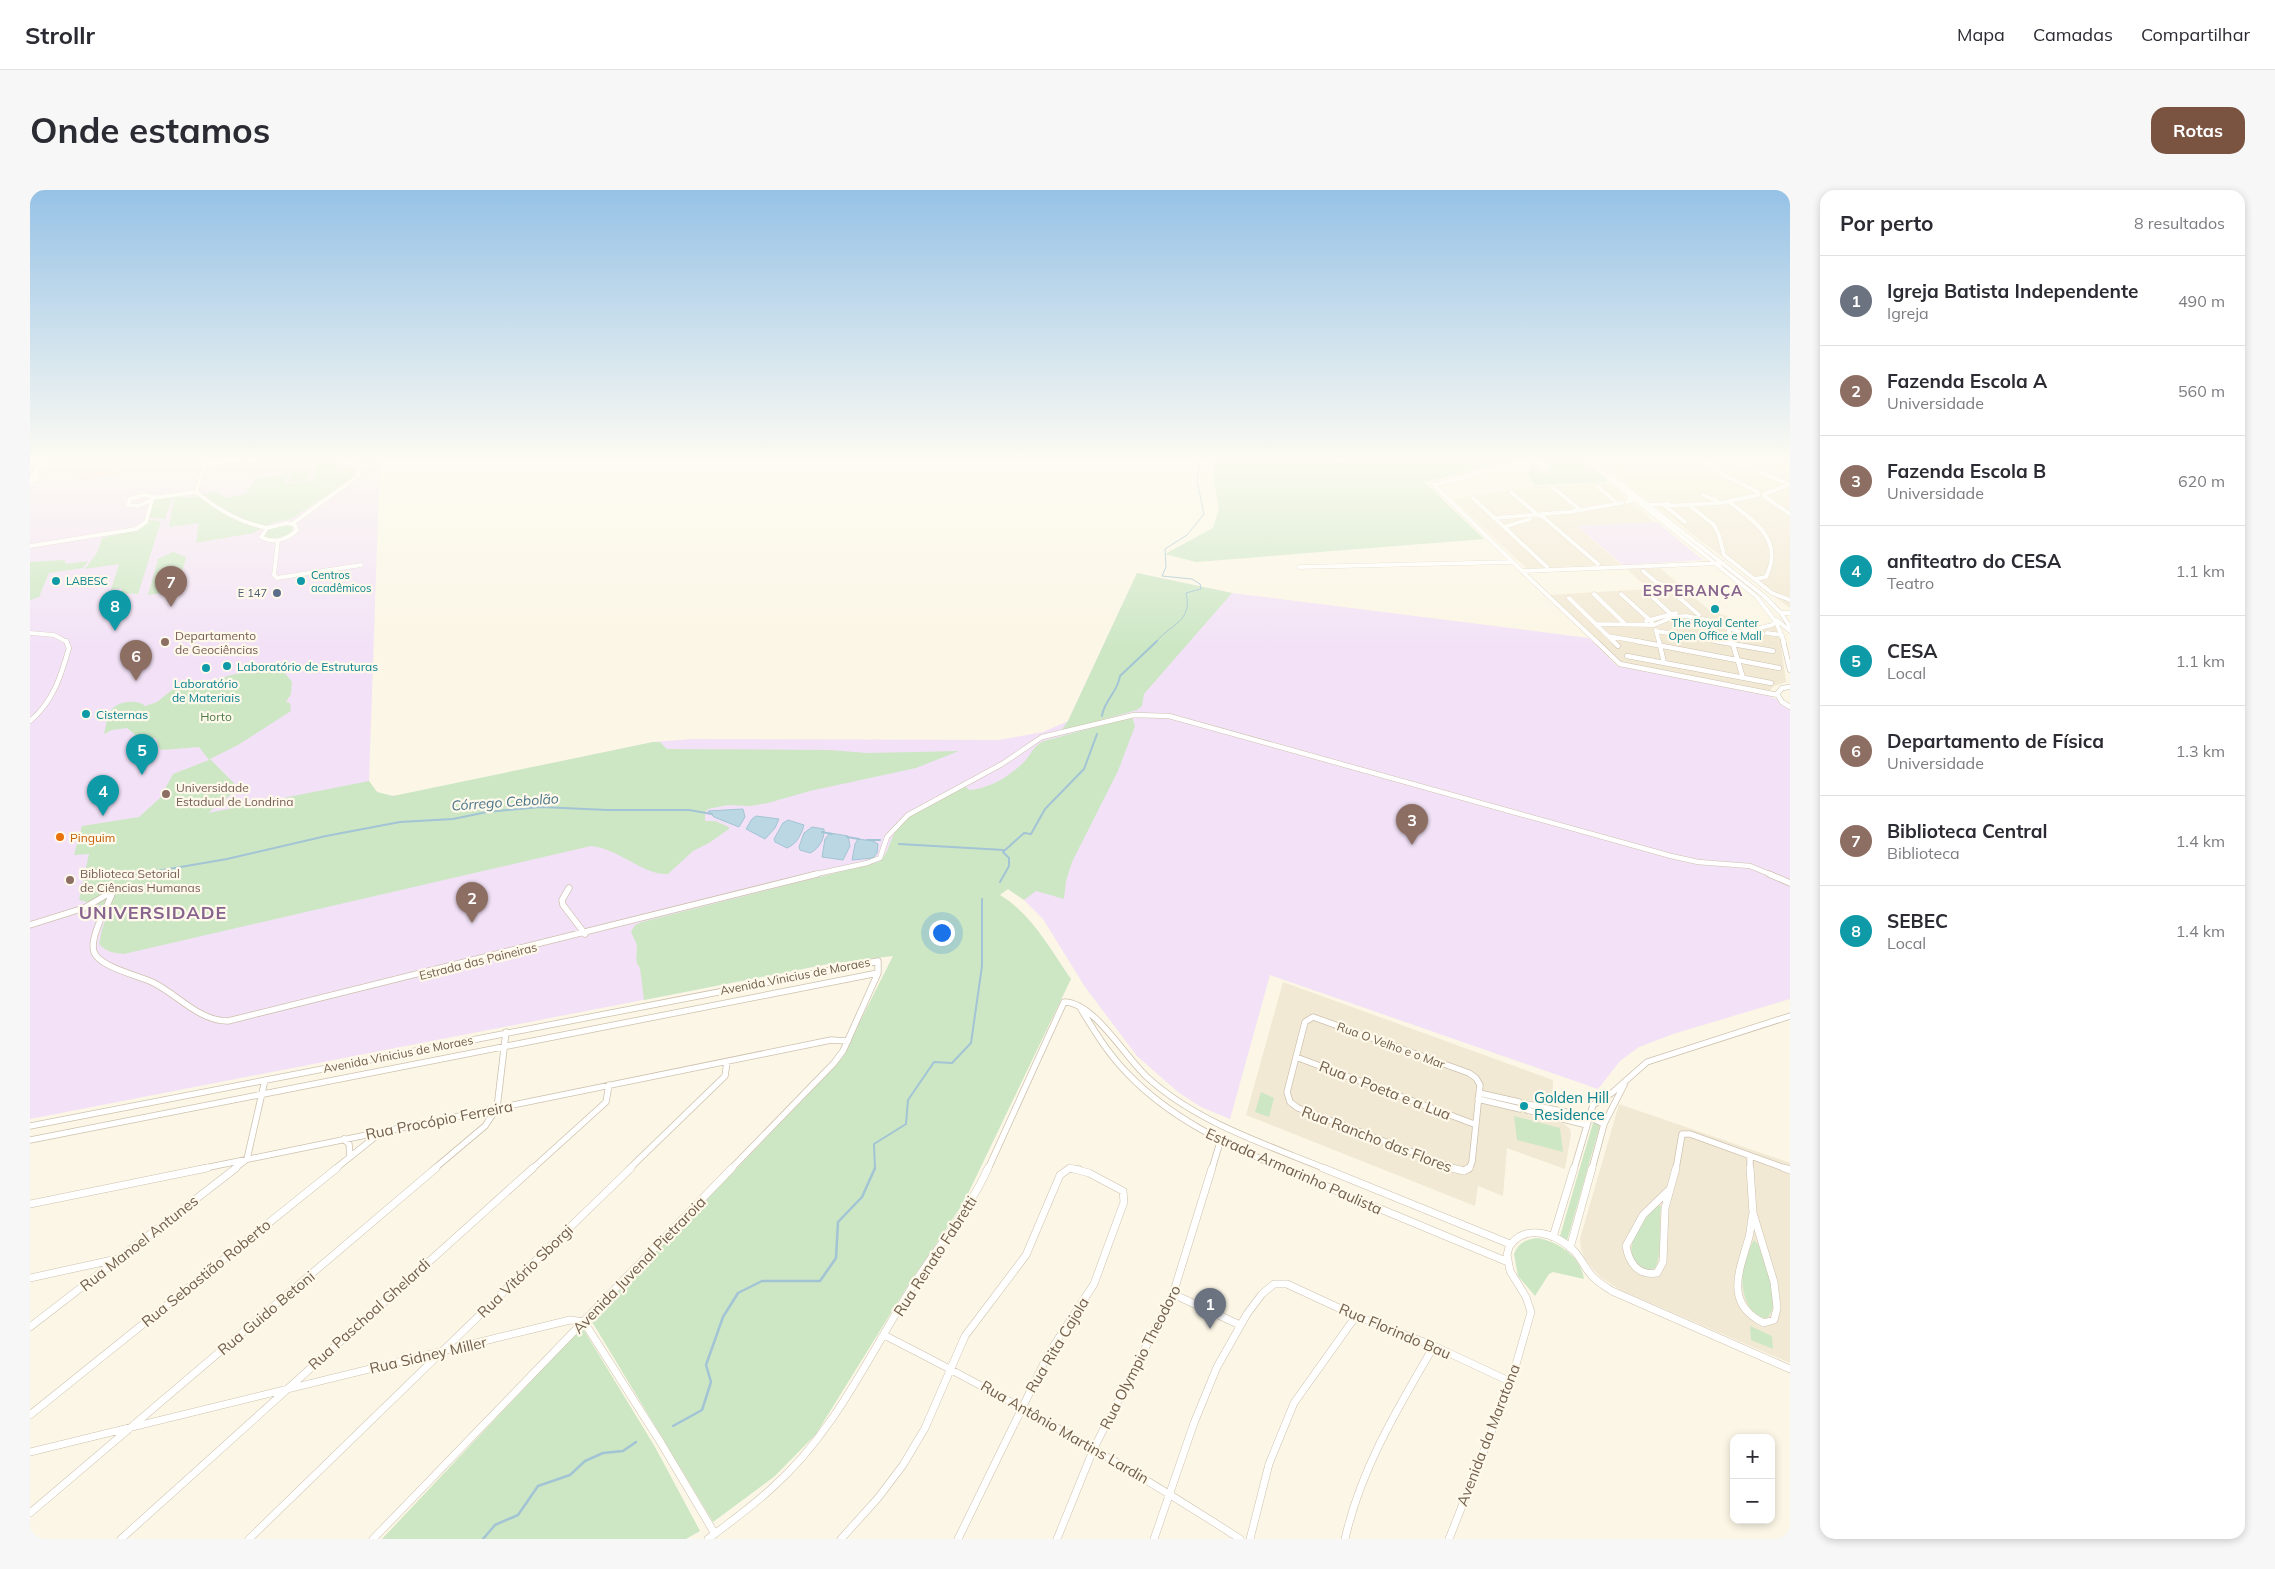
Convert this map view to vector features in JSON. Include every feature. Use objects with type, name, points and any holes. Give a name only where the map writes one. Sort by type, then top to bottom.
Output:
[{"type":"street","points":[[30,546],[136,529],[147,520]]},
{"type":"street","points":[[235,520],[244,524],[267,528],[282,524],[292,524],[298,520]]},
{"type":"street","points":[[1469,520],[1620,664],[1778,695]]},
{"type":"street","points":[[1496,520],[1548,566]]},
{"type":"street","points":[[1504,527],[1526,520]]},
{"type":"street","points":[[1543,520],[1598,564]]},
{"type":"street","points":[[1659,520],[1756,596],[1777,620],[1790,629]]},
{"type":"street","points":[[1667,520],[1764,596],[1789,623],[1790,629]]},
{"type":"street","points":[[1708,520],[1716,529],[1722,553],[1776,595],[1789,600]]},
{"type":"street","points":[[1752,520],[1770,542],[1773,555],[1772,565],[1766,577],[1755,579]]},
{"type":"street","points":[[267,528],[261,537],[267,540],[278,540],[295,532],[296,527],[292,524]]},
{"type":"street","points":[[278,540],[274,575],[277,578],[361,565]]},
{"type":"street","points":[[1298,567],[1512,562]]},
{"type":"street","points":[[1522,571],[1721,562]]},
{"type":"street","points":[[1643,571],[1656,582],[1666,586],[1699,615],[1728,627],[1744,630],[1758,629],[1772,625],[1777,620]]},
{"type":"street","points":[[1646,591],[1670,614]]},
{"type":"street","points":[[1594,594],[1623,622]]},
{"type":"street","points":[[1621,594],[1653,623],[1664,663]]},
{"type":"street","points":[[1568,598],[1618,646]]},
{"type":"street","points":[[1781,613],[1790,613]]},
{"type":"street","points":[[1653,623],[1670,614],[1699,615]]},
{"type":"street","points":[[1595,623],[1653,623],[1672,617],[1686,616],[1707,620],[1751,634],[1782,635]]},
{"type":"street","points":[[1777,620],[1790,670]]},
{"type":"street","points":[[1728,627],[1743,678]]},
{"type":"street","points":[[1656,631],[1773,651]]},
{"type":"street","points":[[30,633],[63,638],[68,642],[69,648],[50,702],[30,721]]},
{"type":"street","points":[[1608,636],[1779,668]]},
{"type":"street","points":[[1628,656],[1771,683]]},
{"type":"street","points":[[1790,687],[1778,690],[1778,695],[1782,702],[1790,708]]},
{"type":"street","name":"Estrada das Paineiras","points":[[30,925],[73,912],[113,893],[96,938],[94,952],[105,964],[150,980],[210,1018],[223,1022],[585,934],[876,860],[883,854],[887,837],[908,815],[1002,764],[1042,737],[1093,723],[1141,715],[1180,719],[1688,860],[1750,866],[1790,884]]},
{"type":"street","points":[[569,888],[562,900],[563,905],[585,934]]},
{"type":"street","name":"Avenida Vinicius de Moraes","points":[[30,1126],[876,960],[879,963],[878,972],[662,1013],[262,1095],[30,1140]]},
{"type":"street","name":"Avenida Juvenal Pietraroia","points":[[373,1539],[834,1063],[848,1041],[878,972]]},
{"type":"street","name":"Rua Renato Fabretti","points":[[712,1537],[774,1487],[815,1441],[852,1387],[908,1291],[978,1190],[1061,1004],[1070,1001],[1081,1008]]},
{"type":"street","name":"Estrada Armarinho Paulista","points":[[1081,1008],[1099,1040],[1117,1064],[1137,1084],[1174,1114],[1220,1142],[1508,1262]]},
{"type":"street","name":"Estrada Armarinho Paulista","points":[[1081,1008],[1101,1024],[1146,1076],[1179,1103],[1252,1139],[1510,1244]]},
{"type":"street","points":[[1553,1237],[1587,1125],[1587,1116],[1596,1101],[1611,1094],[1638,1068],[1660,1056],[1790,1016]]},
{"type":"street","name":"Rua O Velho e o Mar","points":[[1296,1057],[1305,1022],[1309,1018],[1315,1017],[1472,1075],[1479,1082],[1478,1096]]},
{"type":"street","points":[[497,1108],[506,1032]]},
{"type":"street","name":"Rua Procópio Ferreira","points":[[30,1204],[831,1040],[848,1041]]},
{"type":"street","name":"Rua Rancho das Flores","points":[[1296,1057],[1287,1092],[1289,1101],[1298,1108],[1458,1170],[1467,1170],[1472,1164],[1474,1124]]},
{"type":"street","name":"Rua o Poeta e a Lua","points":[[1296,1057],[1474,1124]]},
{"type":"street","name":"Rua Vitório Sborgi","points":[[249,1539],[725,1076],[727,1062]]},
{"type":"street","points":[[247,1159],[265,1080]]},
{"type":"street","points":[[1570,1248],[1604,1124],[1626,1080]]},
{"type":"street","name":"Rua Paschoal Ghelardi","points":[[120,1539],[606,1102],[609,1086]]},
{"type":"street","points":[[1474,1124],[1478,1096],[1587,1116],[1604,1124]]},
{"type":"street","points":[[1525,1106],[1587,1125]]},
{"type":"street","name":"Rua Guido Betoni","points":[[30,1513],[485,1126],[497,1108]]},
{"type":"street","name":"Rua Sebastião Roberto","points":[[30,1415],[382,1131]]},
{"type":"street","points":[[1670,1189],[1643,1215],[1626,1246],[1631,1262],[1642,1273],[1657,1273],[1663,1262],[1665,1208],[1674,1180],[1682,1134],[1690,1134],[1790,1170]]},
{"type":"street","points":[[344,1139],[350,1144],[350,1157]]},
{"type":"street","name":"Rua Olympio Theodoro","points":[[1057,1539],[1094,1448],[1173,1294],[1220,1142]]},
{"type":"street","points":[[1750,1156],[1753,1213],[1759,1241],[1773,1279],[1777,1301],[1774,1320],[1764,1323],[1748,1314],[1740,1298],[1738,1269],[1749,1236],[1753,1213]]},
{"type":"street","name":"Rua Manoel Antunes","points":[[30,1327],[247,1159]]},
{"type":"street","name":"Rua Rita Cajola","points":[[951,1368],[965,1336],[1026,1255],[1044,1218],[1060,1175],[1070,1168],[1079,1169],[1116,1185],[1122,1190],[1124,1202],[1094,1284],[1049,1353],[958,1539]]},
{"type":"street","points":[[1656,1202],[1665,1208]]},
{"type":"street","points":[[1508,1262],[1507,1251],[1510,1244],[1516,1238],[1528,1233],[1540,1233],[1553,1237],[1570,1248],[1594,1278],[1612,1291],[1790,1369]]},
{"type":"street","points":[[1749,1236],[1759,1241]]},
{"type":"street","points":[[30,1278],[120,1258]]},
{"type":"street","name":"Avenida da Maratona","points":[[1449,1539],[1511,1382],[1530,1312],[1528,1302],[1511,1273],[1508,1262]]},
{"type":"street","name":"Rua Florindo Bau","points":[[1240,1325],[1256,1300],[1271,1285],[1278,1282],[1287,1284],[1356,1316],[1434,1346],[1511,1382]]},
{"type":"street","points":[[1154,1539],[1207,1385],[1240,1325],[1173,1294]]},
{"type":"street","points":[[1250,1539],[1269,1464],[1294,1403],[1356,1316]]},
{"type":"street","name":"Rua Sidney Miller","points":[[30,1452],[570,1320],[584,1322]]},
{"type":"street","points":[[584,1322],[661,1443],[712,1537]]},
{"type":"street","name":"Rua Antônio Martins Lardin","points":[[884,1335],[1022,1406],[1171,1493],[1240,1539]]},
{"type":"street","points":[[1345,1539],[1357,1489],[1371,1456],[1434,1346]]},
{"type":"street","points":[[841,1539],[878,1498],[903,1466],[925,1428],[951,1368]]},
{"type":"shaded area","points":[[30,520],[378,520],[369,781],[374,790],[387,796],[403,795],[653,742],[692,739],[999,740],[1043,732],[1068,721],[1137,573],[1232,593],[1589,638],[1617,666],[1762,693],[1776,699],[1790,710],[1790,999],[1673,1034],[1639,1047],[1620,1061],[1598,1089],[1270,975],[1230,1119],[1201,1107],[1178,1092],[1137,1056],[1085,987],[1043,919],[1024,900],[1008,889],[828,964],[30,1119]]},
{"type":"shaded area","points":[[1475,520],[1652,520],[1654,522],[1576,526],[1623,566],[1527,569]]},
{"type":"shaded area","points":[[1674,520],[1790,520],[1790,608]]},
{"type":"shaded area","points":[[1657,522],[1703,560],[1623,565],[1577,526]]},
{"type":"shaded area","points":[[1660,568],[1709,610],[1758,627],[1771,623],[1773,620],[1780,639],[1786,682],[1774,686],[1769,691],[1619,663],[1548,595],[1648,589],[1627,569]]},
{"type":"shaded area","name":"Golden Hill Residence","points":[[1283,982],[1553,1080],[1552,1103],[1526,1100],[1528,1115],[1561,1121],[1570,1129],[1571,1134],[1565,1169],[1507,1148],[1503,1196],[1478,1186],[1475,1206],[1246,1115]]},
{"type":"shaded area","points":[[1619,1104],[1790,1163],[1790,1363],[1620,1290],[1599,1276],[1585,1259],[1580,1239]]},
{"type":"green space","points":[[149,520],[161,521],[138,594],[121,593],[122,588],[111,590],[119,564],[85,569],[97,553],[102,538],[141,529]]},
{"type":"green space","points":[[170,520],[286,520],[274,522],[253,533],[196,543],[199,523],[169,527]]},
{"type":"green space","points":[[1216,520],[1464,520],[1484,539],[1196,562],[1165,554],[1213,528]]},
{"type":"green space","points":[[285,525],[293,527],[292,533],[275,539],[265,536],[268,529]]},
{"type":"green space","points":[[173,552],[186,557],[177,591],[148,595],[158,559]]},
{"type":"green space","points":[[64,560],[66,564],[88,561],[83,568],[49,573],[39,597],[30,600],[30,562]]},
{"type":"green space","points":[[1137,573],[1232,593],[1144,694],[1142,706],[1137,710],[1060,732],[1068,721]]},
{"type":"green space","name":"Horto","points":[[275,666],[280,667],[292,682],[291,694],[286,702],[290,703],[291,711],[238,745],[210,759],[239,788],[208,813],[369,781],[377,792],[393,796],[653,742],[660,742],[667,749],[829,750],[868,753],[959,751],[916,768],[810,791],[768,803],[750,806],[728,805],[708,809],[705,812],[705,821],[715,821],[729,827],[729,829],[709,843],[693,851],[668,874],[650,871],[611,851],[591,846],[124,954],[104,949],[99,944],[102,929],[110,908],[79,900],[89,854],[74,855],[82,826],[139,817],[160,798],[173,774],[209,760],[199,747],[162,750],[159,748],[156,738],[139,738],[127,728],[112,730],[104,734],[111,710],[123,703],[138,702],[145,706],[157,702],[183,681],[194,686],[231,675]]},
{"type":"green space","points":[[1132,717],[1135,726],[1118,771],[1072,862],[1066,881],[1064,899],[1036,891],[1024,900],[1008,889],[1000,895],[1031,922],[1071,979],[964,1202],[907,1287],[816,1434],[775,1476],[713,1522],[591,1320],[834,1067],[845,1051],[893,956],[828,964],[644,1000],[640,968],[636,961],[637,946],[631,932],[635,925],[642,922],[879,862],[904,821],[929,804],[965,786],[969,790],[977,789],[1000,780],[1025,761],[1035,748],[1044,741]]},
{"type":"green space","points":[[1261,1092],[1274,1098],[1269,1117],[1255,1112]]},
{"type":"green space","points":[[1514,1116],[1560,1128],[1563,1152],[1517,1140]]},
{"type":"green space","points":[[1596,1122],[1600,1125],[1567,1241],[1560,1236],[1593,1123]]},
{"type":"green space","points":[[1658,1204],[1661,1207],[1659,1255],[1655,1268],[1648,1270],[1640,1266],[1634,1259],[1631,1251],[1632,1243],[1641,1225]]},
{"type":"green space","points":[[1538,1238],[1554,1243],[1574,1257],[1579,1264],[1584,1279],[1553,1272],[1549,1274],[1535,1296],[1518,1276],[1514,1254],[1524,1242]]},
{"type":"green space","points":[[1754,1240],[1758,1244],[1765,1261],[1773,1293],[1771,1312],[1767,1318],[1753,1312],[1745,1298],[1743,1289],[1744,1266]]},
{"type":"green space","points":[[1750,1326],[1772,1336],[1773,1349],[1751,1340]]},
{"type":"green space","points":[[582,1327],[655,1447],[700,1531],[686,1539],[382,1539]]},
{"type":"water","points":[[743,809],[745,817],[739,827],[714,817],[708,811]]},
{"type":"water","points":[[756,816],[779,819],[775,828],[765,839],[746,829]]},
{"type":"water","points":[[788,820],[804,825],[798,839],[787,848],[775,842],[774,839],[783,823]]},
{"type":"water","points":[[812,827],[824,829],[824,832],[819,846],[810,853],[800,850],[799,847],[804,833]]},
{"type":"water","points":[[830,833],[848,836],[850,846],[843,860],[822,857],[825,839]]},
{"type":"water","points":[[858,839],[873,841],[878,844],[877,853],[873,858],[852,860],[855,844]]},
{"type":"waterway","points":[[1157,641],[1184,616],[1187,603],[1186,593],[1201,589],[1200,584],[1192,579],[1162,576],[1166,567],[1165,549],[1187,535],[1199,520]]},
{"type":"waterway","points":[[1102,716],[1105,705],[1117,687],[1120,676],[1157,641]]},
{"type":"waterway","points":[[1000,882],[1009,866],[1009,858],[1003,852],[1024,833],[1031,834],[1045,809],[1084,769],[1097,734]]},
{"type":"waterway","name":"Córrego Cebolão","points":[[134,875],[227,859],[326,836],[400,822],[453,819],[487,812],[541,807],[607,810],[689,810],[712,814]]},
{"type":"waterway","name":"Córrego Cebolão","points":[[822,832],[832,834]]},
{"type":"waterway","name":"Córrego Cebolão","points":[[847,837],[859,839]]},
{"type":"waterway","name":"Córrego Cebolão","points":[[867,840],[880,840]]},
{"type":"waterway","name":"Córrego Cebolão","points":[[899,844],[1004,850]]},
{"type":"waterway","points":[[875,1168],[874,1144],[906,1124],[908,1100],[934,1062],[952,1063],[971,1043],[982,966],[982,899]]},
{"type":"waterway","points":[[673,1426],[702,1410],[711,1382],[706,1365],[723,1317],[738,1293],[762,1281],[820,1281],[836,1258],[838,1222],[862,1197],[875,1168]]},
{"type":"waterway","points":[[483,1539],[495,1525],[518,1515],[538,1486],[570,1475],[585,1461],[603,1453],[623,1451],[636,1442]]},
{"type":"place","name":"LABESC","points":[[56,581]]},
{"type":"place","name":"Centros acadêmicos","points":[[301,581]]},
{"type":"place","name":"E 147","points":[[277,593]]},
{"type":"place","name":"Biblioteca Central","points":[[171,607]]},
{"type":"place","name":"The Royal Center Open Office e Mall","points":[[1715,609]]},
{"type":"place","name":"SEBEC","points":[[115,631]]},
{"type":"place","name":"Departamento de Geociências","points":[[165,642]]},
{"type":"place","name":"Laboratório de Estruturas","points":[[227,666]]},
{"type":"place","name":"Laboratório de Materiais","points":[[206,668]]},
{"type":"place","name":"Departamento de Física","points":[[136,681]]},
{"type":"place","name":"Cisternas","points":[[86,714]]},
{"type":"place","name":"CESA","points":[[142,775]]},
{"type":"place","name":"Universidade Estadual de Londrina","points":[[166,794]]},
{"type":"place","name":"anfiteatro do CESA","points":[[103,816]]},
{"type":"place","name":"Pinguim","points":[[60,837]]},
{"type":"place","name":"Fazenda Escola B","points":[[1412,845]]},
{"type":"place","name":"Biblioteca Setorial de Ciências Humanas","points":[[70,880]]},
{"type":"place","name":"Fazenda Escola A","points":[[472,923]]},
{"type":"place","name":"Golden Hill Residence","points":[[1524,1106]]},
{"type":"place","name":"Igreja Batista Independente","points":[[1210,1329]]},
{"type":"district","name":"ESPERANÇA","points":[[1693,590]]},
{"type":"district","name":"UNIVERSIDADE","points":[[153,912]]}]
